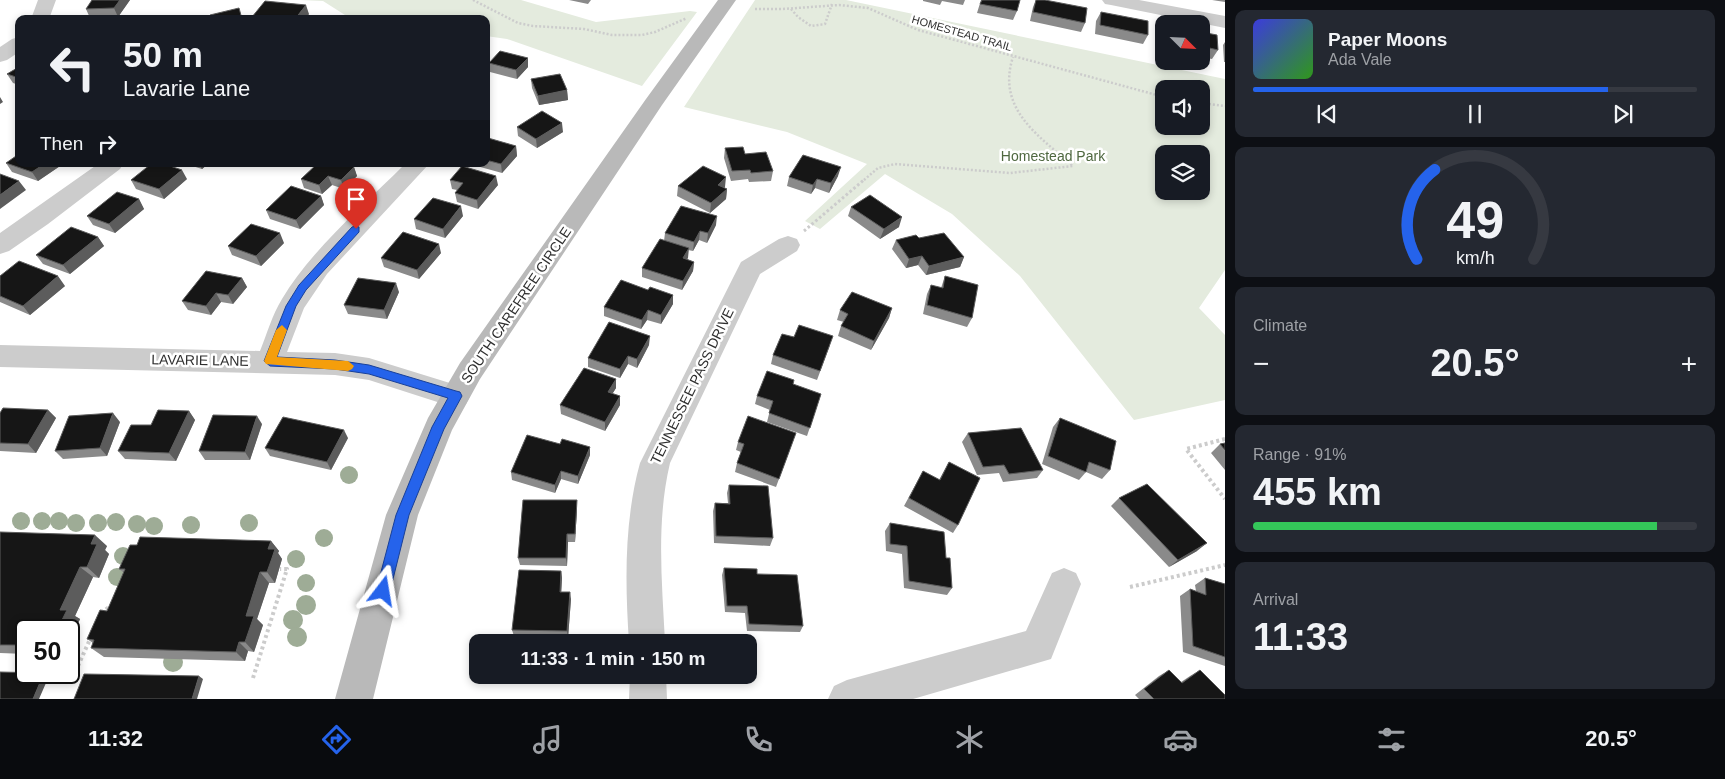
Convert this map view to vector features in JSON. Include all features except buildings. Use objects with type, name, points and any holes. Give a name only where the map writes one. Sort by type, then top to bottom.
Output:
[{"type":"main road","name":"SOUTH CAREFREE CIRCLE","points":[[354,699],[402,515],[438,427],[470,371],[631,135],[727,0]]},
{"type":"street","points":[[41,15],[47,0]]},
{"type":"street","points":[[1111,0],[1225,22]]},
{"type":"street","points":[[0,56],[15,46]]},
{"type":"street","points":[[0,245],[40,218],[108,167]]},
{"type":"street","points":[[270,361],[291,306],[303,288],[318,268],[415,167]]},
{"type":"street","name":"TENNESSEE PASS DRIVE","points":[[647,634],[645,507],[648,484],[654,462],[750,268],[788,245]]},
{"type":"street","name":"LAVARIE LANE","points":[[0,356],[335,364],[369,369],[456,396]]},
{"type":"street","points":[[847,699],[1038,646],[1064,584]]},
{"type":"street","points":[[648,684],[648,699]]},
{"type":"path","points":[[473,0],[518,23],[533,26],[576,28],[612,35],[642,35],[655,32],[687,18]]},
{"type":"path","points":[[791,8],[798,17],[811,26],[826,24],[832,4]]},
{"type":"path","name":"HOMESTEAD TRAIL","points":[[755,9],[766,10],[832,4],[868,8],[918,30],[1155,95]]},
{"type":"path","points":[[788,245],[878,168],[895,164],[1010,173],[1073,166],[1024,122],[1011,100],[1008,76],[1013,57]]},
{"type":"path","points":[[1210,104],[1225,106]]},
{"type":"path","points":[[1224,441],[1186,450],[1225,499]]},
{"type":"path","points":[[1130,587],[1225,565]]},
{"type":"path","points":[[253,678],[286,569],[280,569]]},
{"type":"path","points":[[99,619],[102,611],[119,600]]},
{"type":"path","points":[[80,662],[92,635]]},
{"type":"green space","points":[[300,0],[521,0],[596,22],[690,11],[697,12],[642,86],[507,39],[490,37],[490,15],[345,15],[323,1]]},
{"type":"green space","name":"Homestead Park","points":[[755,0],[846,0],[1155,64],[1155,70],[1182,70],[1225,79],[1225,270],[1199,308],[1225,335],[1225,400],[1134,420],[1020,276],[952,214],[885,174],[820,229],[805,221],[867,164],[787,132],[684,107]]},
{"type":"slow traffic","points":[[282,330],[270,361],[348,366]]},
{"type":"route","points":[[356,229],[318,268],[291,306],[270,361],[335,364],[369,369],[456,396],[438,427],[402,515],[383,591]]}]
